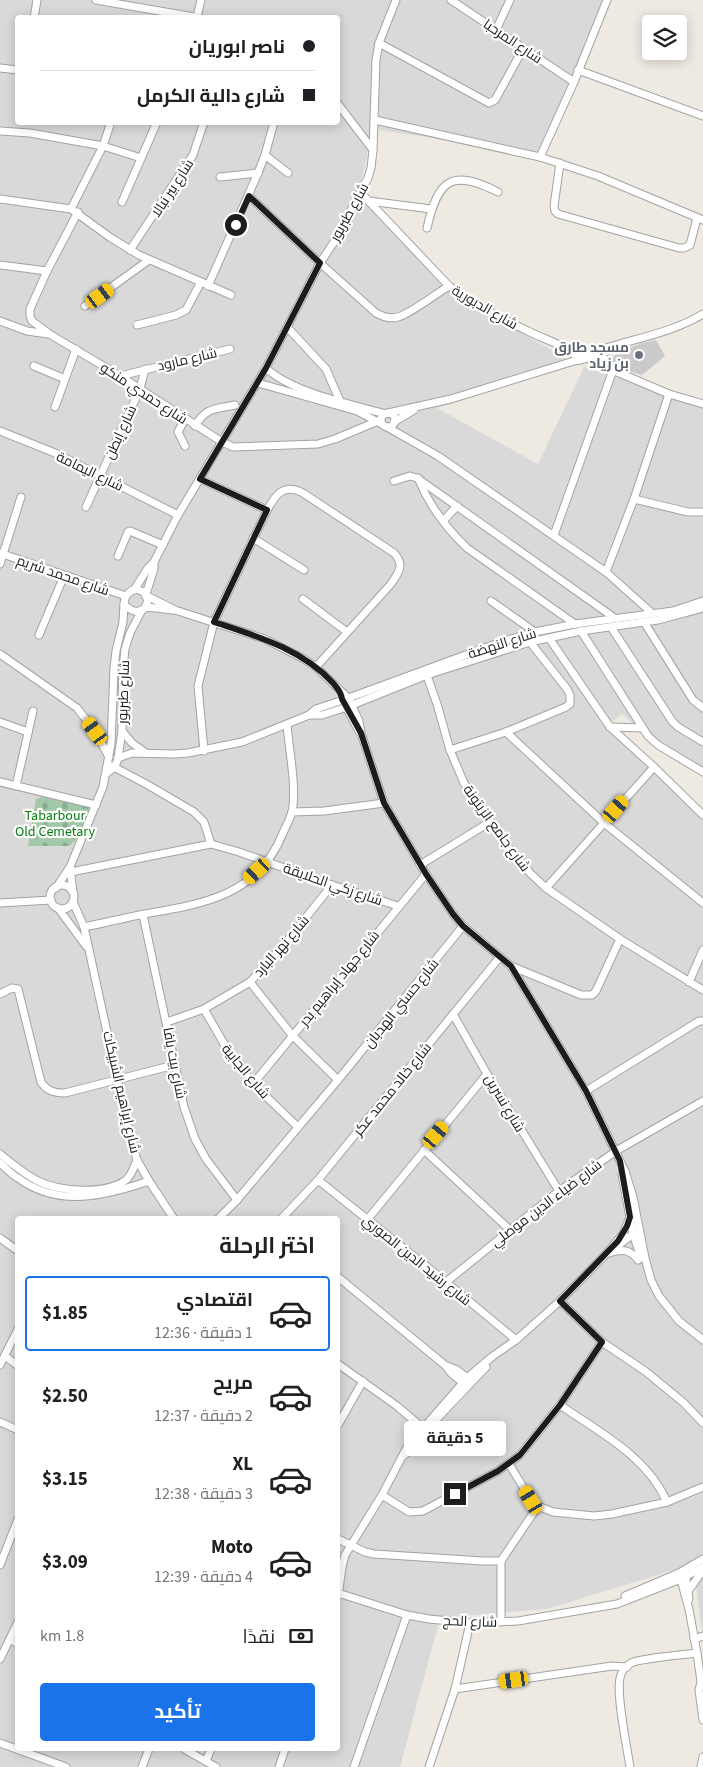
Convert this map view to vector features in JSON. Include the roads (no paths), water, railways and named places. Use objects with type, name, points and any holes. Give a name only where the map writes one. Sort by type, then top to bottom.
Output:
[{"type":"street","points":[[34,15],[37,0]]},
{"type":"street","points":[[96,0],[186,15]]},
{"type":"street","points":[[198,15],[200,0]]},
{"type":"street","name":"شارع طبربور","points":[[134,590],[154,562],[178,515],[258,383],[320,263],[361,193],[371,168],[375,120],[376,60],[379,43],[396,0]]},
{"type":"street","name":"شارع المرحبا","points":[[451,0],[574,82]]},
{"type":"street","points":[[496,30],[510,0]]},
{"type":"street","points":[[540,156],[574,82],[607,0]]},
{"type":"street","points":[[379,43],[489,102],[495,100],[523,49]]},
{"type":"street","points":[[0,68],[15,70]]},
{"type":"street","points":[[578,70],[703,116]]},
{"type":"street","points":[[340,107],[373,150]]},
{"type":"street","points":[[375,120],[540,156],[560,163],[626,187],[700,219],[690,246],[680,248],[558,214],[554,206],[560,163]]},
{"type":"street","points":[[18,132],[19,125]]},
{"type":"street","name":"شارع حمدي منكو","points":[[110,125],[103,146],[30,309],[32,321],[195,426],[233,447],[318,444],[387,423],[418,407]]},
{"type":"street","points":[[122,202],[156,125]]},
{"type":"street","name":"شارع بير نبالا","points":[[130,250],[193,156],[203,125]]},
{"type":"street","points":[[137,325],[176,315],[186,310],[205,284],[249,196],[265,155],[273,125]]},
{"type":"street","points":[[0,131],[18,132],[103,146],[141,158]]},
{"type":"street","points":[[265,155],[288,173]]},
{"type":"street","points":[[220,177],[258,173]]},
{"type":"street","points":[[427,228],[431,210],[442,187],[449,182],[459,180],[474,182],[498,192]]},
{"type":"street","name":"شارع الدبورية","points":[[361,193],[448,286],[474,302],[568,351],[578,360]]},
{"type":"street","points":[[249,196],[376,313],[390,318],[401,316],[448,286]]},
{"type":"street","points":[[0,199],[74,211],[130,250],[231,295]]},
{"type":"street","points":[[369,201],[431,210]]},
{"type":"street","points":[[86,306],[149,260]]},
{"type":"street","points":[[0,265],[46,271]]},
{"type":"street","points":[[653,614],[606,572],[381,418],[387,413],[451,399],[578,360],[683,324],[703,314]]},
{"type":"street","points":[[0,321],[27,331],[51,335]]},
{"type":"street","points":[[287,327],[326,368],[340,401]]},
{"type":"street","points":[[55,407],[76,349]]},
{"type":"street","name":"شارع مارود","points":[[120,376],[230,349]]},
{"type":"street","points":[[596,353],[600,365],[669,394],[703,404]]},
{"type":"street","points":[[34,366],[65,379]]},
{"type":"street","points":[[266,368],[288,384],[392,415],[387,423]]},
{"type":"street","name":"شارع مارود","points":[[140,389],[145,370]]},
{"type":"street","points":[[554,535],[612,370]]},
{"type":"street","points":[[258,383],[357,411],[387,423]]},
{"type":"street","name":"شارع إبطن","points":[[86,507],[140,389]]},
{"type":"street","points":[[606,572],[634,499],[669,394]]},
{"type":"street","points":[[195,426],[201,416],[209,410],[235,405]]},
{"type":"street","points":[[185,419],[178,432],[185,446]]},
{"type":"street","name":"شارع اليمامة","points":[[0,431],[56,453],[178,515]]},
{"type":"street","points":[[394,481],[410,476],[417,478],[616,619]]},
{"type":"street","points":[[417,478],[428,501],[467,548],[575,624]]},
{"type":"street","points":[[200,479],[267,510]]},
{"type":"street","points":[[204,750],[198,686],[214,622],[273,499],[283,490],[291,488],[296,489],[397,555],[401,568],[399,573],[316,667]]},
{"type":"street","points":[[0,564],[21,497]]},
{"type":"street","points":[[634,499],[688,512],[703,512]]},
{"type":"street","points":[[443,521],[457,506]]},
{"type":"street","points":[[118,556],[130,531],[163,544]]},
{"type":"street","points":[[253,538],[304,570]]},
{"type":"street","name":"شارع محمد شريم","points":[[2,554],[126,596]]},
{"type":"street","name":"شارع طبربور","points":[[146,595],[154,569],[154,562]]},
{"type":"street","points":[[39,635],[64,576]]},
{"type":"street","points":[[144,608],[148,601],[142,590],[134,590],[126,596],[124,605],[132,611],[144,608],[176,610]]},
{"type":"street","points":[[146,595],[176,610],[274,643],[316,667],[346,701],[361,733],[384,803],[420,865],[463,926],[499,958],[511,966],[581,995],[592,995],[596,992],[620,939]]},
{"type":"street","points":[[302,599],[347,632]]},
{"type":"street","points":[[491,600],[535,632]]},
{"type":"street","name":"شارع النهضة","points":[[426,673],[501,642],[535,632],[575,624],[653,614],[703,601]]},
{"type":"street","name":"شارع طبربور","points":[[56,888],[71,870],[96,805],[109,757],[113,726],[115,660],[123,622],[124,605]]},
{"type":"street","name":"شارع طبربور","points":[[115,767],[122,731],[125,649],[130,633],[144,608]]},
{"type":"street","name":"شارع النهضة","points":[[118,758],[132,753],[174,754],[242,742],[310,715],[322,715],[346,701],[426,673],[530,642],[675,616],[703,608]]},
{"type":"street","points":[[644,622],[693,700],[703,708]]},
{"type":"street","points":[[612,627],[672,721],[678,727],[703,742]]},
{"type":"street","points":[[581,632],[642,728],[658,745],[703,772]]},
{"type":"street","points":[[549,638],[610,727],[703,815]]},
{"type":"street","points":[[450,750],[506,732],[570,704],[570,695],[567,689],[530,642]]},
{"type":"street","points":[[0,654],[77,708],[95,731],[109,757]]},
{"type":"street","name":"شارع جامع الزيتونة","points":[[426,673],[450,750],[464,783],[510,850],[530,874],[546,888],[620,939],[703,990]]},
{"type":"street","points":[[16,786],[33,711]]},
{"type":"street","points":[[0,722],[28,732]]},
{"type":"street","points":[[84,927],[196,905],[222,896],[235,890],[267,862],[275,852],[292,812],[287,725]]},
{"type":"street","points":[[610,727],[642,728]]},
{"type":"street","points":[[122,731],[132,743],[146,753]]},
{"type":"street","points":[[506,732],[604,823],[703,903]]},
{"type":"street","points":[[71,870],[211,844],[204,822],[194,812],[115,767],[106,769]]},
{"type":"street","points":[[546,888],[654,767]]},
{"type":"street","points":[[0,782],[96,805]]},
{"type":"street","points":[[292,812],[324,811],[384,803]]},
{"type":"street","points":[[420,865],[490,822]]},
{"type":"street","name":"شارع زكي الحلايقة","points":[[211,844],[398,906]]},
{"type":"street","name":"شارع طبربور","points":[[71,870],[73,893]]},
{"type":"street","name":"شارع جهاد إبراهيم بدر","points":[[253,1084],[426,874]]},
{"type":"street","name":"شارع نهر البارد","points":[[166,1022],[204,1010],[250,982],[283,946],[332,885]]},
{"type":"street","points":[[64,886],[73,893],[73,902],[67,908],[58,908],[51,900],[52,892],[56,888],[64,886]]},
{"type":"street","points":[[0,903],[51,900]]},
{"type":"street","name":"شارع إبراهيم الشبيكات","points":[[73,902],[84,927],[128,1128],[137,1160],[148,1181],[172,1216]]},
{"type":"street","name":"شارع إبراهيم الشبيكات","points":[[58,908],[82,940],[91,957]]},
{"type":"street","name":"شارع بيت يافا","points":[[143,915],[184,1107],[206,1159],[237,1200]]},
{"type":"street","name":"شارع حسني الهدبان","points":[[221,1216],[237,1200],[338,1080],[463,926]]},
{"type":"street","points":[[689,982],[703,950]]},
{"type":"street","name":"شارع خالد محمد عكر","points":[[285,1216],[318,1180],[499,958]]},
{"type":"street","points":[[511,966],[586,1091],[625,1171],[630,1185],[649,1274]]},
{"type":"street","points":[[250,982],[292,1036],[338,1080]]},
{"type":"street","points":[[0,994],[12,988],[18,989],[41,1082],[49,1090],[65,1093],[174,1065]]},
{"type":"street","name":"شارع الجابية","points":[[204,1010],[231,1056],[253,1084],[298,1127]]},
{"type":"street","name":"شارع نسرين","points":[[453,1014],[487,1074],[559,1191]]},
{"type":"street","points":[[586,1091],[699,1021],[703,1021]]},
{"type":"street","points":[[367,1220],[487,1074]]},
{"type":"street","name":"شارع ضياء الدين موصلي","points":[[446,1282],[559,1191],[616,1151],[703,1101]]},
{"type":"street","points":[[424,1150],[510,1230]]},
{"type":"street","points":[[0,1154],[21,1172],[36,1180],[52,1186],[75,1190],[103,1188],[121,1182],[130,1175],[137,1160]]},
{"type":"street","points":[[620,1161],[638,1251],[659,1296],[668,1309],[688,1329],[703,1340]]},
{"type":"street","points":[[0,1163],[24,1182],[59,1196],[101,1196],[148,1181]]},
{"type":"street","name":"شارع رشيد الدين الصوري","points":[[318,1180],[516,1340]]},
{"type":"street","points":[[340,1580],[342,1567],[350,1545],[382,1495],[402,1456],[411,1450],[425,1428],[467,1382],[560,1301],[607,1253],[623,1234],[630,1217]]},
{"type":"street","points":[[607,1253],[634,1234],[638,1224]]},
{"type":"street","points":[[0,1238],[15,1249]]},
{"type":"street","points":[[607,1253],[622,1250],[629,1251],[634,1254],[649,1274]]},
{"type":"street","points":[[340,1279],[446,1366],[457,1370],[467,1382]]},
{"type":"street","points":[[560,1301],[602,1342],[644,1371],[684,1404],[703,1423]]},
{"type":"street","points":[[0,1365],[15,1335]]},
{"type":"street","points":[[382,1495],[409,1512],[423,1511],[509,1464],[530,1444],[560,1405],[602,1342]]},
{"type":"street","points":[[5,1356],[15,1364]]},
{"type":"street","points":[[340,1365],[364,1381],[425,1428]]},
{"type":"street","points":[[340,1422],[364,1381]]},
{"type":"street","points":[[560,1405],[630,1453],[657,1482],[666,1502]]},
{"type":"street","points":[[0,1422],[15,1429]]},
{"type":"street","points":[[509,1464],[531,1500],[538,1506],[553,1512],[594,1516],[666,1502],[703,1487]]},
{"type":"street","points":[[501,1622],[501,1561],[538,1506]]},
{"type":"street","points":[[0,1564],[15,1526]]},
{"type":"street","points":[[340,1540],[365,1552],[374,1554],[501,1561]]},
{"type":"street","name":"شارع الحج","points":[[340,1595],[407,1615],[429,1619],[470,1623],[501,1622],[540,1618],[617,1604],[671,1584],[703,1559]]},
{"type":"street","points":[[686,1591],[703,1569]]},
{"type":"street","name":"شارع الحج","points":[[605,1606],[703,1569]]},
{"type":"street","points":[[683,1575],[702,1683],[699,1690],[703,1720]]},
{"type":"street","points":[[671,1584],[686,1591]]},
{"type":"street","points":[[354,1767],[407,1615]]},
{"type":"street","points":[[429,1767],[454,1689],[470,1623]]},
{"type":"street","points":[[0,1659],[15,1628]]},
{"type":"street","points":[[694,1639],[703,1636]]},
{"type":"street","points":[[10,1639],[15,1642]]},
{"type":"street","points":[[630,1767],[619,1686],[620,1679],[627,1667],[636,1662],[696,1653]]},
{"type":"street","points":[[454,1689],[612,1666],[627,1667]]},
{"type":"street","points":[[0,1743],[15,1748]]},
{"type":"street","points":[[22,1751],[66,1767]]},
{"type":"street","points":[[142,1767],[148,1751]]},
{"type":"street","points":[[188,1751],[216,1767]]},
{"type":"street","points":[[206,1761],[210,1751]]},
{"type":"street","points":[[279,1767],[284,1751]]},
{"type":"street","points":[[701,1767],[703,1757]]},
{"type":"place","name":"مسجد طارق بن زياد","points":[[639,355]]},
{"type":"park label","name":"Tabarbour Old Cemetary","points":[[55,824]]}]
